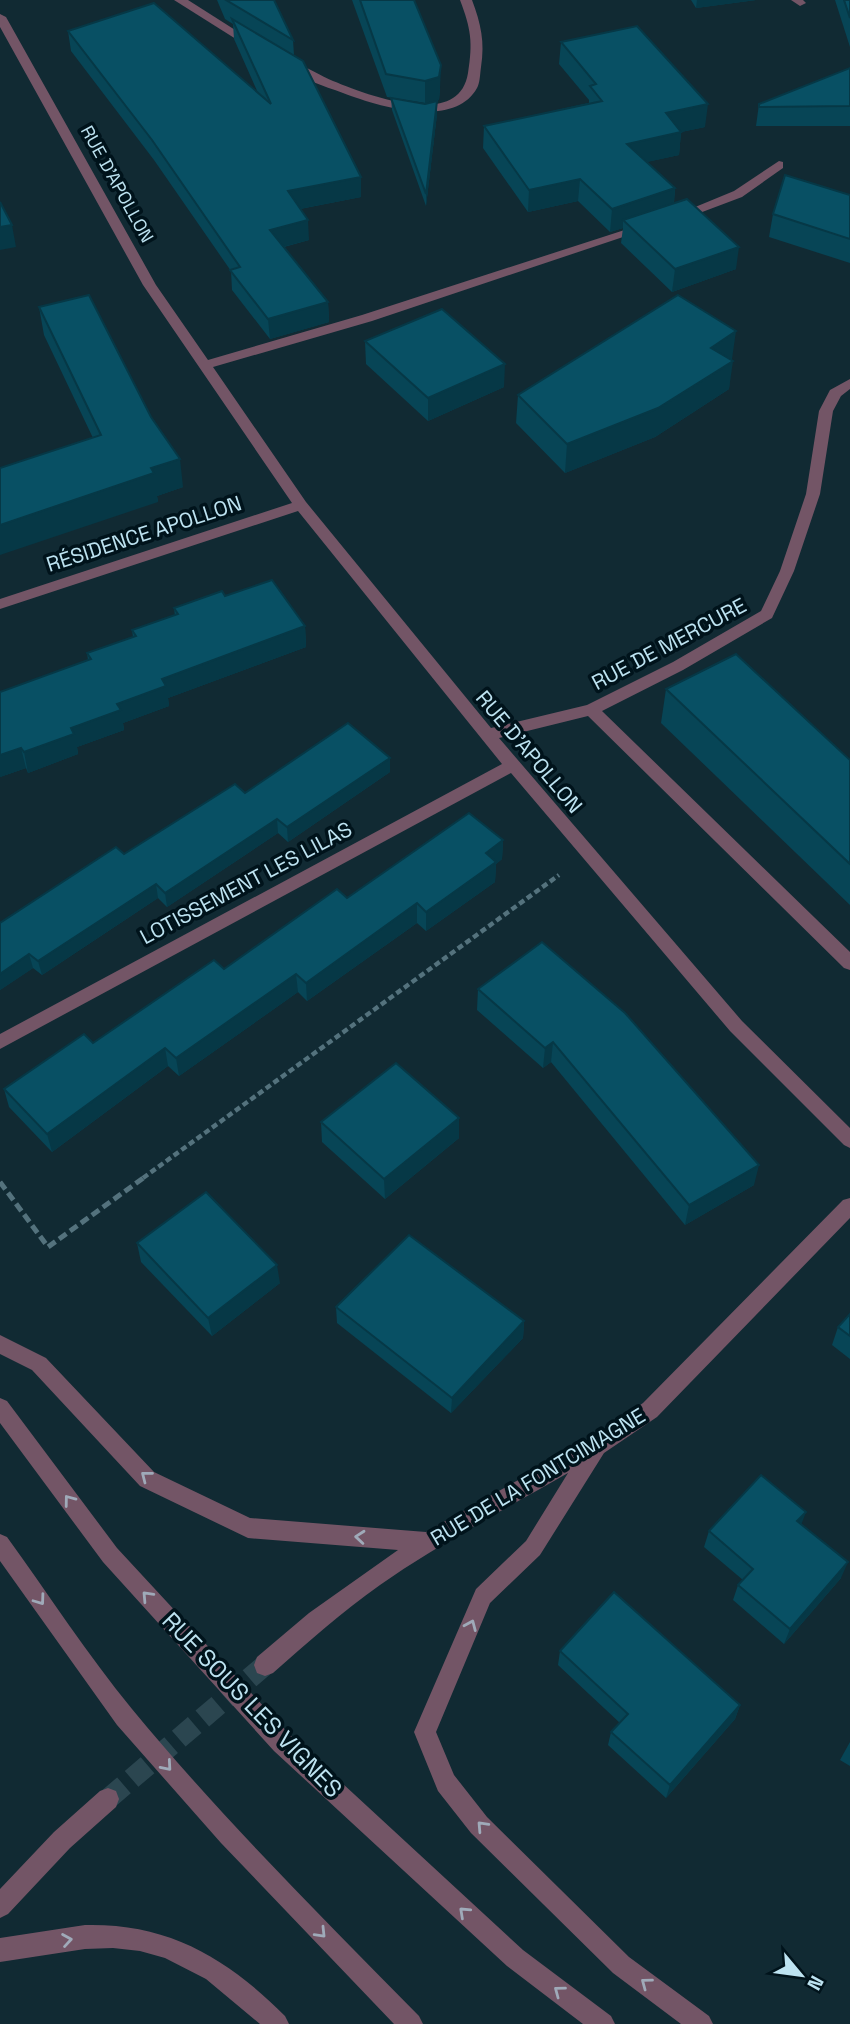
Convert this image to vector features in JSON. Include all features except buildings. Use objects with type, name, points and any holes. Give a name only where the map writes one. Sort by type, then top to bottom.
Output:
[{"type":"street","points":[[180,0],[271,55],[359,97],[425,110],[456,102],[471,89],[481,38],[466,0]]},
{"type":"street","name":"RUE D'APOLLON","points":[[0,17],[150,285],[301,505],[487,735],[736,1026],[850,1140]]},
{"type":"street","points":[[207,365],[367,318],[660,223],[738,194],[779,165]]},
{"type":"street","name":"RUE DE MERCURE","points":[[487,735],[591,710],[678,666],[767,614],[787,571],[813,494],[826,411],[835,393],[850,383]]},
{"type":"street","name":"RÉSIDENCE APOLLON","points":[[0,604],[301,505]]},
{"type":"street","name":"RUE DE MERCURE","points":[[591,710],[850,963]]},
{"type":"street","name":"LOTISSEMENT LES LILAS","points":[[0,1042],[513,765]]},
{"type":"street","name":"RUE DE LA FONTCIMAGNE","points":[[265,1665],[340,1603],[429,1542],[598,1446],[650,1410],[850,1206]]},
{"type":"street","points":[[0,1344],[39,1364],[147,1479],[248,1528],[429,1542]]},
{"type":"street","name":"RUE SOUS LES VIGNES","points":[[0,1407],[110,1555],[282,1743],[514,1958],[603,2024]]},
{"type":"street","points":[[598,1446],[533,1548],[483,1596],[425,1732],[446,1783],[479,1825],[621,1965],[701,2024]]},
{"type":"street","points":[[0,1544],[122,1714],[278,1888],[411,2024]]},
{"type":"street","points":[[0,1906],[62,1840],[108,1799]]},
{"type":"street","points":[[0,1950],[86,1937],[120,1937],[155,1942],[192,1956],[227,1979],[277,2024]]},
{"type":"path","points":[[0,1182],[48,1247],[589,854]]},
{"type":"tunnel","points":[[108,1799],[265,1665]]}]
